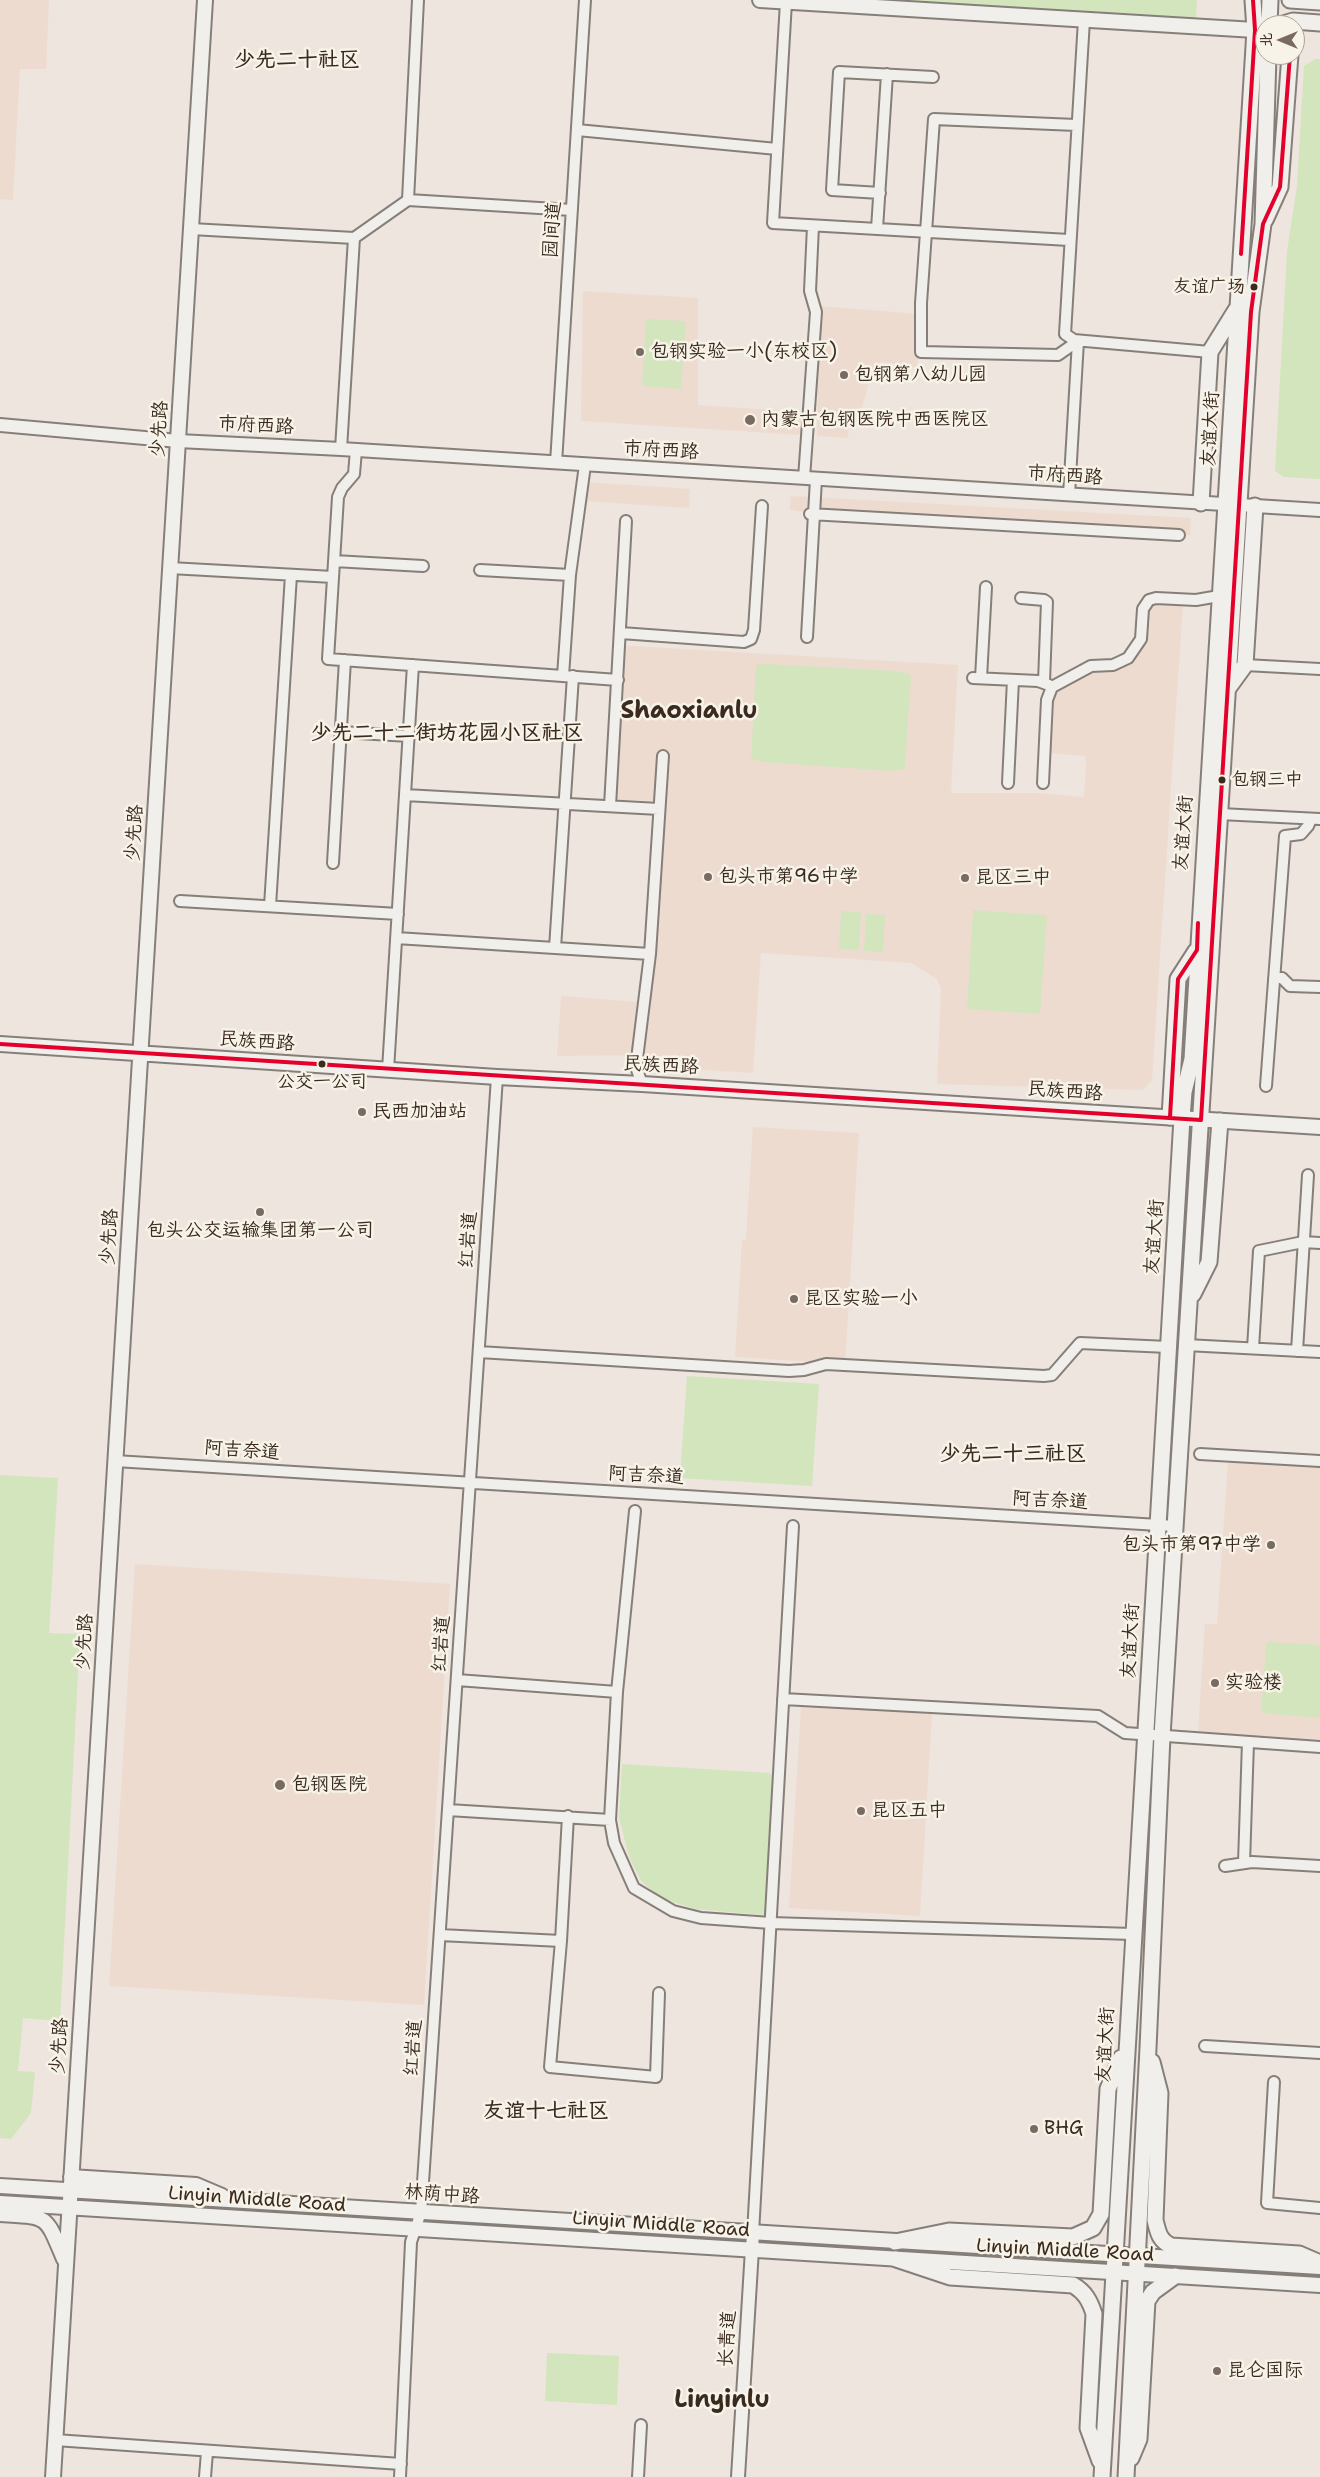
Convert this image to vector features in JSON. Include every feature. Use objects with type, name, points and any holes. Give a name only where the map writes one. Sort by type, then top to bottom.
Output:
[{"type":"main road","name":"少先路","points":[[53,2477],[206,0]]},
{"type":"main road","points":[[760,0],[1084,20],[1255,28]]},
{"type":"main road","name":"友谊大街","points":[[1253,0],[1258,15]]},
{"type":"main road","name":"友谊大街","points":[[1266,15],[1270,0]]},
{"type":"main road","points":[[1290,0],[1320,2]]},
{"type":"main road","points":[[1305,23],[1320,23]]},
{"type":"main road","name":"友谊大街","points":[[1126,2473],[1162,1736],[1201,1120],[1198,1061],[1197,950],[1219,596],[1240,505],[1238,306],[1260,65]]},
{"type":"main road","name":"友谊大街","points":[[1102,2472],[1179,1174],[1176,1118],[1184,1092],[1198,1061],[1220,814],[1251,312],[1263,224],[1268,65]]},
{"type":"main road","points":[[1263,224],[1280,187],[1289,65]]},
{"type":"main road","points":[[1201,503],[1210,352],[1238,306]]},
{"type":"main road","points":[[1229,687],[1245,665],[1240,505]]},
{"type":"main road","points":[[1176,1118],[1178,979],[1197,950]]},
{"type":"main road","name":"民族西路","points":[[0,1044],[497,1077],[642,1084],[1320,1127]]},
{"type":"main road","points":[[1189,1302],[1209,1262],[1220,1121]]},
{"type":"main road","points":[[1179,1174],[1198,1175]]},
{"type":"main road","points":[[895,2242],[949,2231],[1073,2238],[1093,2228],[1101,2214],[1108,2089],[1126,2048]]},
{"type":"main road","points":[[1148,2048],[1160,2093],[1154,2220],[1158,2235],[1163,2242],[1171,2246],[1299,2254],[1320,2265]]},
{"type":"main road","name":"林荫中路","points":[[0,2186],[70,2184],[232,2200],[754,2233]]},
{"type":"main road","name":"Linyin Middle Road","points":[[0,2203],[1320,2285]]},
{"type":"main road","points":[[0,2214],[32,2216],[44,2219],[50,2226],[66,2262]]},
{"type":"main road","name":"Linyin Middle Road","points":[[754,2233],[1320,2265]]},
{"type":"main road","points":[[896,2259],[950,2277],[1073,2285],[1081,2290],[1088,2299],[1094,2314],[1088,2428],[1102,2472]]},
{"type":"main road","points":[[1126,2473],[1139,2438],[1147,2302],[1153,2292],[1175,2276]]},
{"type":"street","points":[[408,200],[418,0]]},
{"type":"street","name":"园间道","points":[[556,463],[586,0]]},
{"type":"street","points":[[786,2],[773,223],[1069,240]]},
{"type":"street","points":[[1084,20],[1064,330],[1068,336],[1078,341],[1210,352]]},
{"type":"street","points":[[880,193],[832,190],[839,72],[933,77]]},
{"type":"street","points":[[878,229],[886,74]]},
{"type":"street","points":[[1076,125],[934,119],[921,303],[921,352],[1058,355],[1078,341]]},
{"type":"street","points":[[577,130],[778,149]]},
{"type":"street","points":[[191,229],[354,238],[408,200],[572,210]]},
{"type":"street","points":[[807,636],[812,514],[810,478],[816,312],[810,291],[813,226]]},
{"type":"street","points":[[341,449],[354,238]]},
{"type":"street","points":[[1069,495],[1078,341]]},
{"type":"street","name":"市府西路","points":[[0,425],[178,441],[341,449],[1320,510]]},
{"type":"street","points":[[356,450],[354,474],[342,488],[338,497],[328,659],[618,680]]},
{"type":"street","points":[[555,948],[565,804],[570,575],[585,465]]},
{"type":"street","points":[[620,633],[749,641],[754,630],[762,506]]},
{"type":"street","points":[[812,514],[1179,535]]},
{"type":"street","points":[[610,806],[626,521]]},
{"type":"street","points":[[334,561],[423,566]]},
{"type":"street","points":[[170,568],[332,577]]},
{"type":"street","points":[[480,570],[570,575]]},
{"type":"street","points":[[270,906],[291,575]]},
{"type":"street","points":[[986,587],[977,678],[1048,684],[1091,666],[1113,665],[1128,658],[1140,639],[1143,609],[1149,600],[1156,598],[1196,600],[1219,596]]},
{"type":"street","points":[[1021,598],[1044,600],[1047,602],[1048,684],[1043,783]]},
{"type":"street","points":[[334,863],[345,660]]},
{"type":"street","points":[[388,1070],[413,665]]},
{"type":"street","points":[[1245,665],[1320,669]]},
{"type":"street","points":[[1008,783],[1013,680]]},
{"type":"street","points":[[341,732],[408,736]]},
{"type":"street","points":[[642,1084],[636,1067],[650,954],[663,756]]},
{"type":"street","points":[[405,795],[659,809]]},
{"type":"street","points":[[1220,814],[1316,819]]},
{"type":"street","points":[[1266,1086],[1285,836],[1301,834],[1316,819]]},
{"type":"street","points":[[180,901],[398,914]]},
{"type":"street","points":[[396,938],[650,954]]},
{"type":"street","points":[[1274,978],[1284,980],[1290,986],[1320,987]]},
{"type":"street","name":"红岩道","points":[[400,2477],[411,2242],[421,2212],[497,1077]]},
{"type":"street","points":[[1297,1350],[1308,1174]]},
{"type":"street","points":[[1253,1348],[1259,1251],[1303,1242],[1320,1242]]},
{"type":"street","points":[[479,1352],[789,1371],[804,1370],[826,1364],[1044,1376],[1052,1375],[1080,1343],[1168,1347]]},
{"type":"street","points":[[1186,1345],[1320,1352]]},
{"type":"street","points":[[1200,1454],[1320,1461]]},
{"type":"street","name":"阿吉奈道","points":[[115,1461],[1175,1526]]},
{"type":"street","points":[[635,1511],[618,1692],[610,1820],[614,1843],[634,1888],[673,1911],[701,1918],[771,1923],[1133,1934]]},
{"type":"street","points":[[754,2233],[793,1526]]},
{"type":"street","points":[[457,1680],[618,1692]]},
{"type":"street","points":[[783,1699],[1098,1716],[1125,1733],[1320,1747]]},
{"type":"street","points":[[1244,1863],[1248,1742]]},
{"type":"street","points":[[448,1810],[610,1820]]},
{"type":"street","points":[[568,1816],[561,1942],[550,2067],[656,2077],[659,1993]]},
{"type":"street","points":[[1225,1866],[1244,1863],[1320,1866]]},
{"type":"street","points":[[440,1935],[561,1942]]},
{"type":"street","points":[[1205,2046],[1320,2053]]},
{"type":"street","points":[[1274,2082],[1267,2203],[1320,2208]]},
{"type":"street","name":"长青道","points":[[738,2477],[754,2233]]},
{"type":"street","points":[[638,2477],[641,2426]]},
{"type":"street","points":[[55,2440],[401,2464]]},
{"type":"street","points":[[205,2477],[207,2452]]},
{"type":"shaded area","points":[[0,0],[49,0],[46,69],[20,69],[13,200],[0,199]]},
{"type":"shaded area","name":"包钢实验一小(东校区)","points":[[583,291],[698,298],[698,405],[803,412],[802,435],[581,421]]},
{"type":"shaded area","name":"包钢第八幼儿园","points":[[818,306],[920,314],[917,368],[882,362],[874,366],[862,407],[850,410],[848,438],[817,436]]},
{"type":"shaded area","points":[[585,482],[690,489],[689,508],[583,501]]},
{"type":"shaded area","points":[[791,496],[1191,518],[1190,535],[804,512],[790,510]]},
{"type":"shaded area","points":[[1159,602],[1183,603],[1152,1080],[1143,1090],[937,1084],[941,988],[936,978],[911,963],[761,953],[753,1073],[641,1066],[641,1055],[557,1056],[561,996],[639,1002],[642,1044],[656,801],[607,799],[615,645],[958,665],[951,793],[1038,793],[1084,797],[1085,756],[1048,753],[1052,688],[1070,683],[1085,672],[1117,668],[1128,663],[1146,609],[1149,605]]},
{"type":"shaded area","name":"昆区实验一小","points":[[753,1127],[859,1133],[845,1364],[735,1357],[742,1240],[746,1240]]},
{"type":"shaded area","name":"包头市第97中学","points":[[1228,1461],[1320,1467],[1320,1741],[1198,1733],[1205,1624],[1217,1624]]},
{"type":"shaded area","name":"包钢医院","points":[[135,1564],[450,1584],[424,2005],[109,1986]]},
{"type":"shaded area","name":"昆区五中","points":[[801,1706],[932,1714],[920,1916],[789,1908]]},
{"type":"green space","points":[[897,0],[1197,0],[1196,18]]},
{"type":"green space","points":[[1315,59],[1320,59],[1320,479],[1284,477],[1275,471],[1287,251],[1297,186],[1304,66]]},
{"type":"green space","points":[[646,319],[686,321],[681,389],[642,386]]},
{"type":"green space","points":[[756,665],[898,671],[911,675],[905,769],[892,771],[762,762],[751,759]]},
{"type":"green space","points":[[973,910],[1047,915],[1040,1014],[967,1009]]},
{"type":"green space","points":[[841,911],[861,912],[859,950],[839,949]]},
{"type":"green space","points":[[866,914],[885,915],[883,952],[864,951]]},
{"type":"green space","points":[[687,1376],[819,1384],[812,1486],[680,1478]]},
{"type":"green space","points":[[0,1475],[58,1478],[49,1633],[80,1634],[60,2021],[23,2018],[18,2071],[35,2072],[31,2113],[11,2139],[0,2138]]},
{"type":"green space","points":[[1266,1643],[1320,1645],[1320,1718],[1261,1713]]},
{"type":"green space","points":[[622,1764],[769,1773],[774,1777],[765,1915],[695,1909],[661,1898],[641,1881],[629,1857],[619,1817]]},
{"type":"green space","points":[[547,2353],[619,2356],[617,2405],[545,2401]]},
{"type":"transit line","points":[[1241,254],[1255,30],[1253,0]]},
{"type":"transit line","points":[[0,1044],[1201,1120],[1251,312],[1263,224],[1280,187],[1289,65]]},
{"type":"transit line","points":[[1170,1117],[1178,979],[1197,950],[1198,923]]},
{"type":"place","name":"友谊广场","points":[[1254,287]]},
{"type":"place","name":"包钢实验一小(东校区)","points":[[640,352]]},
{"type":"place","name":"包钢第八幼儿园","points":[[844,375]]},
{"type":"place","name":"内蒙古包钢医院中西医院区","points":[[750,420]]},
{"type":"place","name":"包钢三中","points":[[1222,780]]},
{"type":"place","name":"包头市第96中学","points":[[708,877]]},
{"type":"place","name":"昆区三中","points":[[965,878]]},
{"type":"place","name":"公交一公司","points":[[322,1064]]},
{"type":"place","name":"民西加油站","points":[[362,1112]]},
{"type":"place","name":"包头公交运输集团第一公司","points":[[260,1212]]},
{"type":"place","name":"昆区实验一小","points":[[794,1299]]},
{"type":"place","name":"包头市第97中学","points":[[1271,1545]]},
{"type":"place","name":"实验楼","points":[[1215,1683]]},
{"type":"place","name":"包钢医院","points":[[280,1785]]},
{"type":"place","name":"昆区五中","points":[[861,1811]]},
{"type":"place","name":"BHG","points":[[1034,2129]]},
{"type":"place","name":"昆仑国际","points":[[1217,2371]]},
{"type":"district","name":"少先二十社区","points":[[297,61]]},
{"type":"district","name":"Shaoxianlu","points":[[689,712]]},
{"type":"district","name":"少先二十二街坊花园小区社区","points":[[447,734]]},
{"type":"district","name":"少先二十三社区","points":[[1013,1455]]},
{"type":"district","name":"友谊十七社区","points":[[546,2112]]},
{"type":"district","name":"Linyinlu","points":[[722,2401]]}]
